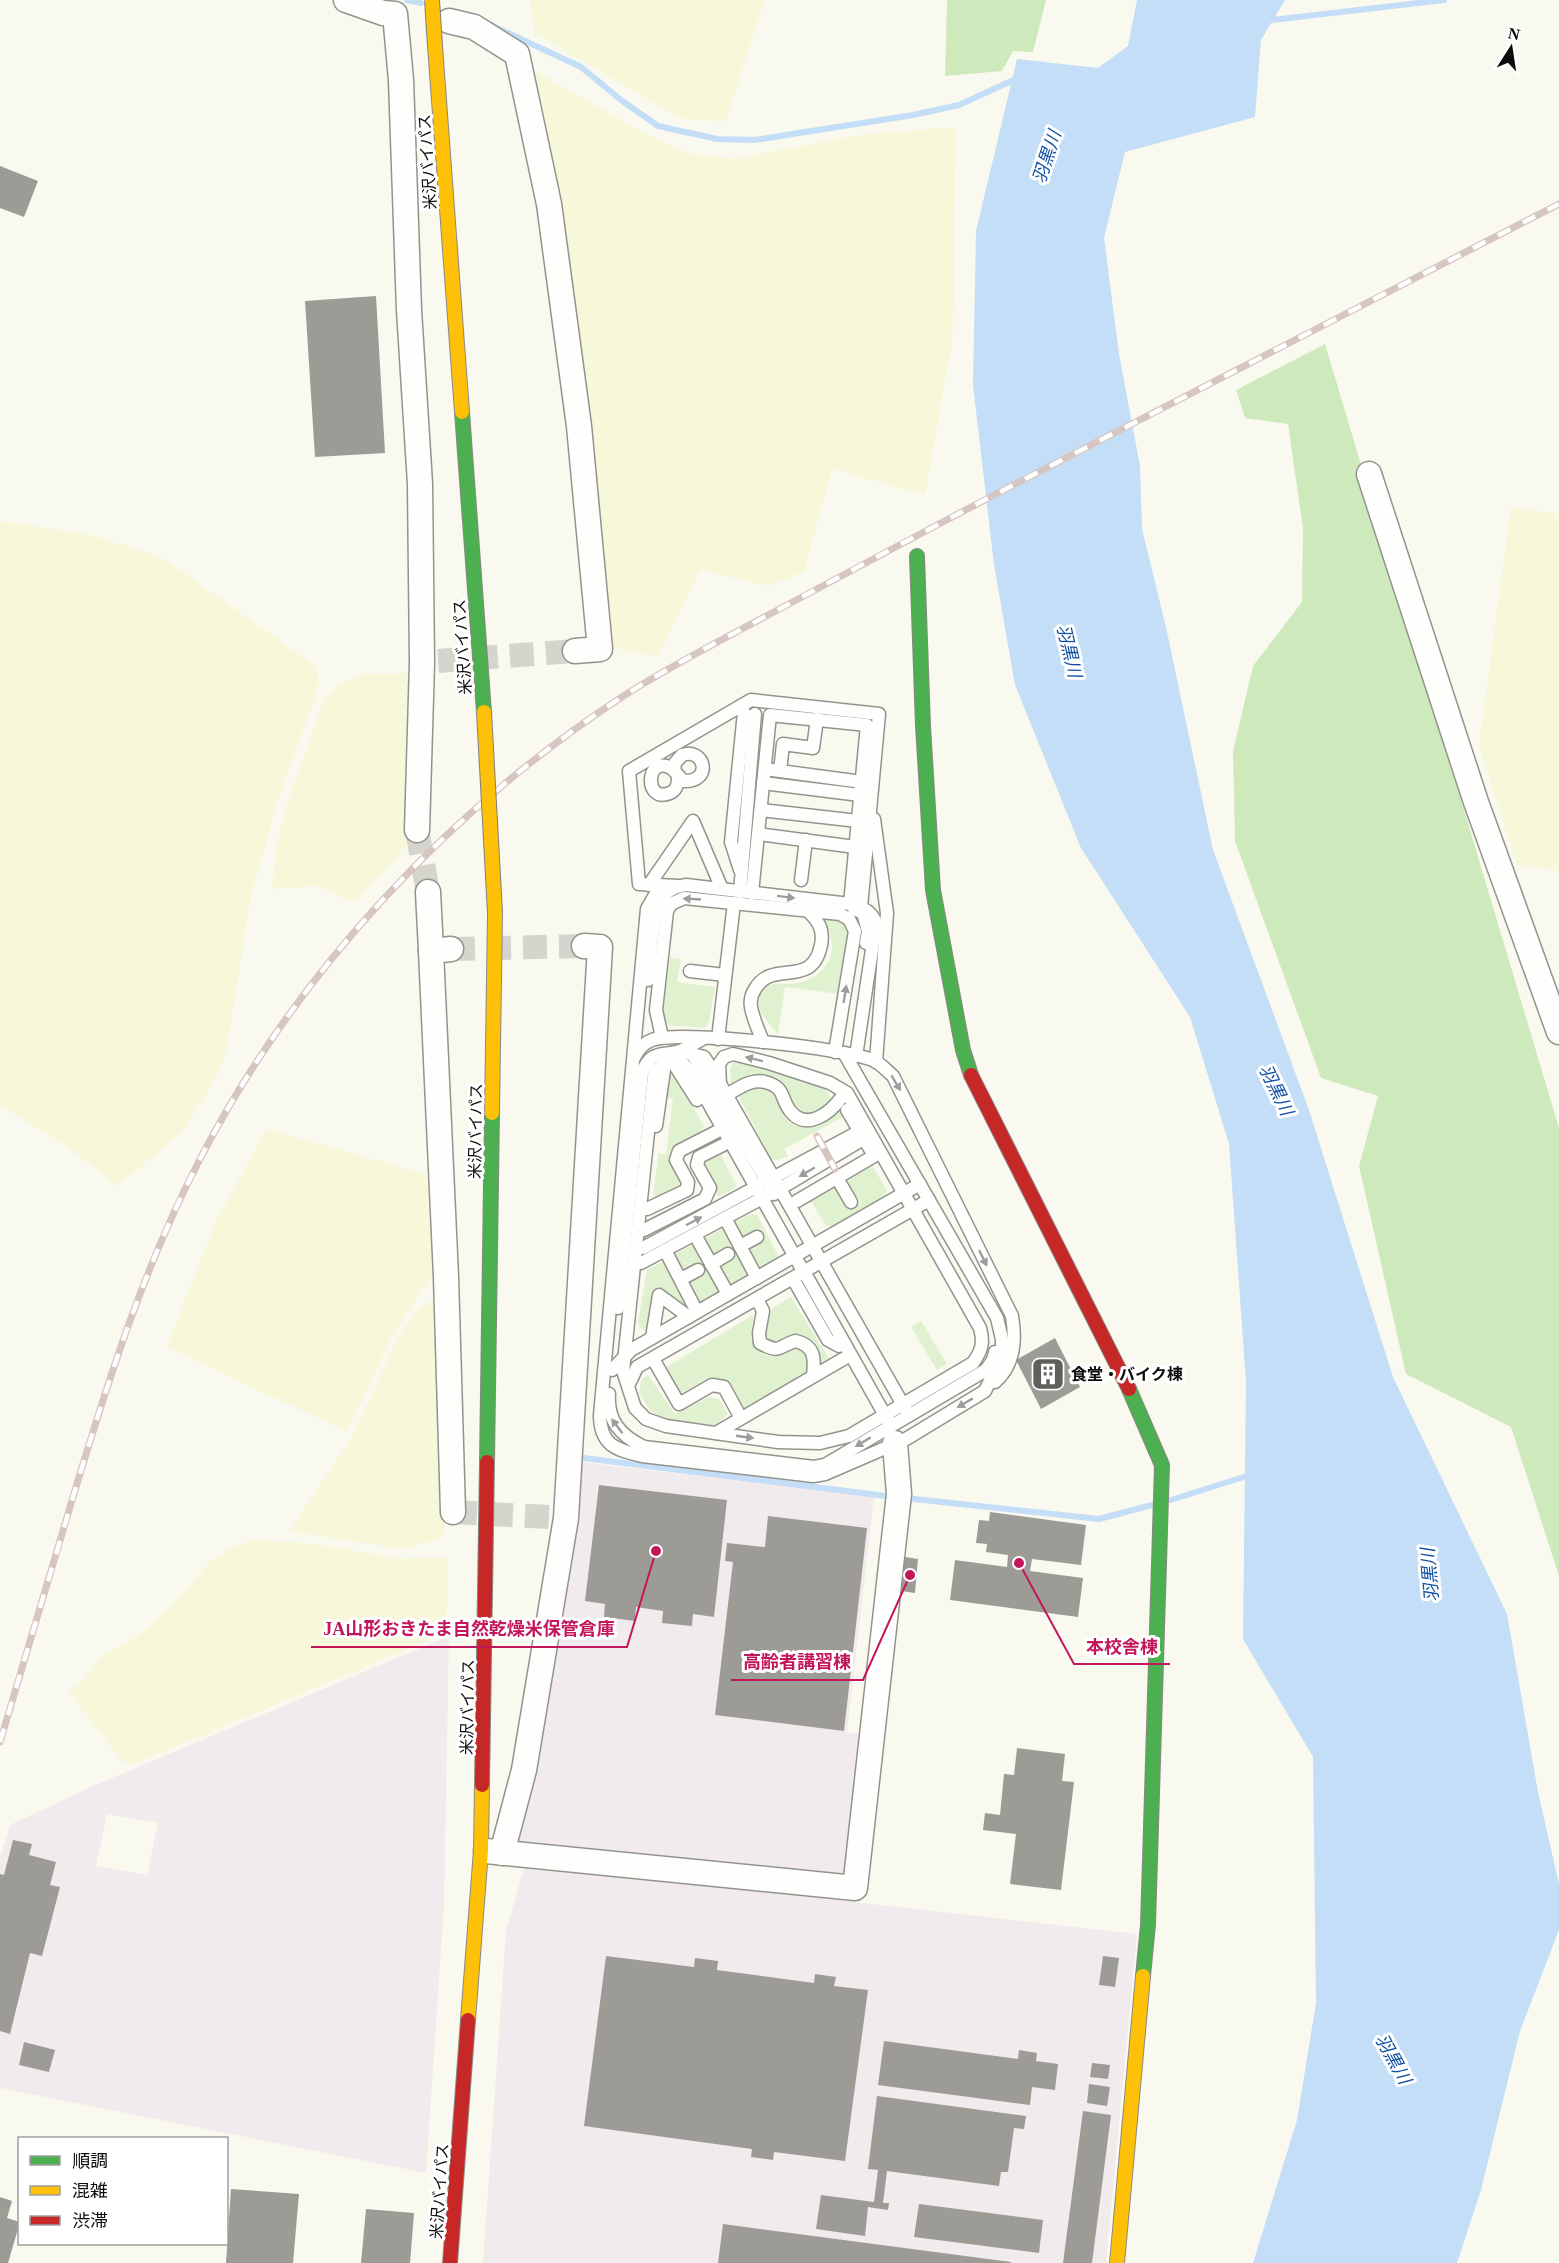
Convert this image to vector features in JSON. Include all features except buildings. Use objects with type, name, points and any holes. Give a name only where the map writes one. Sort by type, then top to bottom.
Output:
[{"type":"main road","name":"米沢バイパス","points":[[426,8],[435,46],[484,712],[495,913],[491,1851],[450,2263]]},
{"type":"main road","points":[[917,556],[923,726],[933,890],[963,1050],[972,1078],[1132,1394],[1162,1465],[1148,1925],[1117,2263]]},
{"type":"street","points":[[346,0],[383,13],[395,6],[426,8]]},
{"type":"street","points":[[395,6],[401,80],[409,310],[430,662],[417,830]]},
{"type":"street","points":[[449,21],[474,27],[517,54],[549,204],[579,426],[600,649],[575,651]]},
{"type":"street","points":[[1369,474],[1476,802],[1559,1032]]},
{"type":"street","points":[[428,892],[441,950],[446,1277],[453,1512]]},
{"type":"street","points":[[584,946],[600,947],[566,1518],[524,1770],[491,1851],[855,1888],[898,1500],[885,1422]]},
{"type":"lane","points":[[746,893],[742,877],[743,712],[751,700],[879,714],[850,905]]},
{"type":"lane","points":[[674,888],[639,884],[629,771],[675,742],[743,712],[867,725],[862,782],[887,913],[876,1062]]},
{"type":"lane","points":[[746,893],[758,834],[770,715]]},
{"type":"lane","points":[[780,771],[783,744],[813,748],[817,719]]},
{"type":"lane","points":[[675,742],[682,755]]},
{"type":"lane","points":[[682,755],[675,763],[676,774],[678,784],[674,791],[659,794],[652,787],[650,776],[661,766],[668,766],[676,774],[684,781],[698,778],[702,772],[703,765],[699,758],[693,754],[682,755]]},
{"type":"lane","points":[[765,769],[862,782]]},
{"type":"lane","points":[[763,783],[866,797]]},
{"type":"lane","points":[[631,798],[652,787]]},
{"type":"lane","points":[[850,905],[858,821],[866,797]]},
{"type":"lane","points":[[761,810],[858,821]]},
{"type":"lane","points":[[649,885],[693,821],[722,889]]},
{"type":"lane","points":[[758,834],[855,847]]},
{"type":"lane","points":[[801,880],[806,840]]},
{"type":"lane","points":[[662,1037],[656,1010],[667,911],[671,904],[684,898],[840,914],[849,919],[855,931],[845,1054],[978,1341],[976,1350],[969,1359],[902,1408],[825,1474],[813,1476],[642,1456],[624,1452],[608,1444],[600,1429],[647,909],[655,895],[686,885],[850,905],[870,911],[876,923],[845,1054]]},
{"type":"lane","points":[[633,1062],[640,1047],[657,908],[663,896],[674,888]]},
{"type":"lane","points":[[718,1039],[734,903]]},
{"type":"lane","points":[[845,1054],[868,931],[863,914],[850,905]]},
{"type":"lane","points":[[779,1066],[751,1010],[752,993],[760,980],[775,973],[801,972],[814,965],[819,956],[822,931],[818,921],[809,912]]},
{"type":"lane","points":[[690,971],[725,975]]},
{"type":"lane","points":[[640,1047],[662,1037],[767,1043],[845,1054],[876,1062],[893,1076],[1012,1316],[1015,1336],[1009,1365],[1002,1376],[985,1391],[885,1422],[849,1436],[820,1443],[778,1442],[666,1426],[646,1419],[635,1408],[622,1371],[627,1357],[641,1263],[668,1062]]},
{"type":"lane","points":[[685,1052],[704,1038]]},
{"type":"lane","points":[[723,1089],[719,1064],[724,1057],[733,1054],[830,1083],[847,1093],[991,1321],[996,1352],[986,1370],[902,1408],[885,1422],[825,1465],[814,1467],[644,1447],[629,1440],[614,1425],[608,1406],[642,1073],[646,1063],[655,1056],[667,1052],[685,1052],[704,1057],[723,1089],[885,1422]]},
{"type":"lane","points":[[685,1052],[694,1056],[769,1187],[807,1263],[839,1346],[885,1422]]},
{"type":"lane","points":[[635,1408],[627,1357],[656,1070],[668,1062],[681,1062],[690,1070],[769,1187]]},
{"type":"lane","points":[[668,1062],[682,1073],[723,1145],[769,1187],[797,1201]]},
{"type":"lane","points":[[723,1089],[763,1081],[780,1090],[790,1112],[800,1119],[808,1120],[818,1119],[825,1115],[841,1098]]},
{"type":"lane","points":[[830,1083],[874,1156],[915,1201],[997,1318],[1002,1339],[1002,1354],[985,1391]]},
{"type":"lane","points":[[647,1209],[687,1190],[688,1182],[676,1160],[680,1151],[716,1132]]},
{"type":"lane","points":[[643,1248],[769,1187],[861,1135]]},
{"type":"lane","points":[[644,1230],[705,1198],[710,1188],[697,1165],[699,1156],[723,1145]]},
{"type":"lane","points":[[797,1201],[874,1156]]},
{"type":"lane","points":[[837,1178],[851,1202]]},
{"type":"lane","points":[[641,1263],[725,1218],[769,1187]]},
{"type":"lane","points":[[797,1201],[807,1263],[902,1408]]},
{"type":"lane","points":[[630,1382],[637,1367],[807,1263],[915,1201]]},
{"type":"lane","points":[[627,1357],[807,1263],[915,1201]]},
{"type":"lane","points":[[725,1218],[757,1278]]},
{"type":"lane","points":[[695,1235],[728,1294]]},
{"type":"lane","points":[[740,1246],[756,1238]]},
{"type":"lane","points":[[665,1250],[681,1279],[693,1314]]},
{"type":"lane","points":[[711,1264],[728,1254]]},
{"type":"lane","points":[[612,1370],[652,1338],[757,1278],[807,1263]]},
{"type":"lane","points":[[630,1382],[656,1364],[760,1305],[807,1263]]},
{"type":"lane","points":[[681,1279],[698,1270]]},
{"type":"lane","points":[[652,1338],[659,1295],[693,1314]]},
{"type":"lane","points":[[760,1305],[764,1311],[759,1333],[760,1343],[772,1349],[781,1349],[795,1341],[808,1346],[814,1353],[813,1376]]},
{"type":"lane","points":[[716,1433],[845,1358]]},
{"type":"lane","points":[[656,1364],[679,1404],[712,1385],[723,1388],[741,1418]]},
{"type":"shaded area","points":[[582,1462],[874,1497],[847,1732],[867,1735],[852,1884],[517,1846]]},
{"type":"shaded area","points":[[449,1636],[444,1907],[426,2173],[0,2088],[0,1859],[10,1825],[93,1786]],"holes":[[[107,1814],[158,1823],[147,1875],[96,1866]]]},
{"type":"shaded area","points":[[525,1865],[1137,1934],[1106,2263],[483,2263],[506,1931]]},
{"type":"green space","points":[[530,0],[765,0],[725,122],[679,118],[535,33]]},
{"type":"green space","points":[[947,0],[1046,0],[1033,52],[1013,51],[1002,71],[945,76]]},
{"type":"green space","points":[[535,71],[651,137],[691,154],[734,159],[858,135],[955,127],[953,335],[925,495],[832,469],[804,571],[769,586],[700,570],[658,657],[613,647]]},
{"type":"green space","points":[[1325,344],[1559,1128],[1559,1576],[1511,1427],[1406,1374],[1359,1166],[1378,1096],[1321,1078],[1235,841],[1233,751],[1253,666],[1302,602],[1303,528],[1288,424],[1245,418],[1236,390]]},
{"type":"green space","points":[[1511,507],[1559,514],[1559,871],[1517,865],[1479,746]]},
{"type":"green space","points":[[0,521],[95,536],[163,558],[317,667],[319,686],[278,800],[251,896],[227,1046],[219,1073],[182,1132],[118,1186],[65,1145],[0,1105]]},
{"type":"green space","points":[[417,673],[421,818],[409,843],[355,903],[317,886],[272,889],[276,848],[288,801],[324,700],[337,685],[364,674]]},
{"type":"green space","points":[[823,918],[840,920],[847,925],[848,933],[840,994],[785,987],[778,1035],[761,1013],[760,997],[763,990],[770,985],[801,982],[819,973],[827,964],[832,942]]},
{"type":"green space","points":[[670,958],[681,959],[677,982],[715,987],[709,1022],[704,1028],[668,1025],[662,1013]]},
{"type":"green space","points":[[744,1061],[825,1089],[831,1097],[826,1108],[820,1113],[800,1111],[792,1103],[783,1082],[774,1076],[752,1073],[731,1084],[730,1070],[733,1062]]},
{"type":"green space","points":[[671,1074],[678,1079],[704,1126],[700,1135],[675,1147],[670,1159],[682,1182],[681,1190],[653,1202],[658,1154],[666,1154],[673,1099],[663,1097],[666,1079]]},
{"type":"green space","points":[[763,1086],[772,1093],[787,1120],[793,1125],[807,1127],[814,1125],[828,1118],[838,1109],[843,1117],[784,1149],[788,1156],[778,1160],[771,1159],[738,1095],[754,1087]]},
{"type":"green space","points":[[267,1129],[436,1177],[440,1262],[392,1336],[347,1432],[167,1347],[216,1221]]},
{"type":"green space","points":[[719,1152],[736,1184],[734,1189],[718,1197],[702,1166],[704,1159]]},
{"type":"green space","points":[[872,1166],[887,1190],[884,1197],[834,1226],[826,1226],[811,1201],[834,1187],[849,1210],[861,1203],[847,1181]]},
{"type":"green space","points":[[751,1214],[757,1215],[778,1255],[776,1260],[759,1270],[732,1223]]},
{"type":"green space","points":[[724,1228],[749,1275],[727,1287],[716,1265],[727,1249],[711,1257],[702,1240]]},
{"type":"green space","points":[[694,1244],[719,1292],[698,1305],[672,1256]]},
{"type":"green space","points":[[666,1260],[690,1310],[656,1286],[647,1331],[640,1328],[638,1322],[647,1270]]},
{"type":"green space","points":[[441,1294],[446,1530],[440,1539],[403,1549],[289,1531],[353,1436],[396,1341],[419,1309]]},
{"type":"green space","points":[[791,1297],[830,1360],[821,1365],[818,1347],[807,1337],[795,1337],[772,1344],[763,1337],[767,1316],[777,1305]]},
{"type":"green space","points":[[753,1315],[752,1334],[761,1351],[773,1357],[800,1347],[809,1354],[808,1370],[805,1375],[744,1409],[726,1381],[711,1377],[681,1393],[665,1368]]},
{"type":"green space","points":[[921,1321],[947,1364],[937,1370],[911,1327]]},
{"type":"green space","points":[[648,1375],[675,1414],[709,1397],[719,1399],[728,1414],[716,1425],[666,1420],[651,1411],[639,1393],[642,1379]]},
{"type":"green space","points":[[255,1540],[316,1544],[402,1559],[448,1557],[446,1633],[135,1764],[123,1762],[68,1691],[82,1682],[100,1658],[135,1638],[174,1604],[210,1562],[235,1546]]},
{"type":"water","name":"羽黒川","points":[[1137,0],[1285,0],[1261,40],[1255,117],[1125,152],[1104,238],[1119,354],[1140,466],[1142,529],[1166,627],[1213,850],[1309,1110],[1393,1377],[1507,1614],[1538,1792],[1559,1884],[1559,1930],[1520,2031],[1481,2190],[1457,2263],[1253,2263],[1297,2120],[1316,2003],[1313,1757],[1243,1639],[1246,1382],[1229,1144],[1190,1017],[1081,848],[1015,685],[994,565],[973,385],[976,231],[1017,59],[1098,68],[1128,46]]},
{"type":"waterway","points":[[407,0],[421,3]]},
{"type":"waterway","points":[[1264,21],[1444,0]]},
{"type":"waterway","points":[[491,25],[581,67],[621,100],[658,126],[717,139],[755,140],[913,115],[959,105],[1020,77]]},
{"type":"waterway","points":[[576,1457],[894,1497]]},
{"type":"waterway","points":[[1171,1500],[1253,1474]]},
{"type":"waterway","points":[[905,1498],[1099,1519],[1152,1505]]},
{"type":"tunnel","points":[[438,661],[575,651]]},
{"type":"tunnel","points":[[417,830],[428,892]]},
{"type":"tunnel","points":[[451,949],[584,946]]},
{"type":"tunnel","points":[[453,1512],[566,1518]]},
{"type":"railway","points":[[0,1742],[113,1368],[144,1284],[179,1202],[238,1092],[282,1025],[330,961],[382,901],[438,843],[497,790],[560,740],[625,695],[665,671],[993,495],[1559,204]]},
{"type":"railway","points":[[817,1136],[835,1169]]},
{"type":"traffic: fast","points":[[462,412],[484,712]]},
{"type":"traffic: fast","points":[[917,556],[923,726],[933,890],[963,1050],[971,1075]]},
{"type":"traffic: fast","points":[[487,1462],[492,1113]]},
{"type":"traffic: fast","points":[[1129,1389],[1162,1465],[1148,1925],[1143,1976]]},
{"type":"traffic: slow","points":[[432,0],[435,46]]},
{"type":"traffic: slow","points":[[435,46],[462,412]]},
{"type":"traffic: slow","points":[[484,712],[495,913]]},
{"type":"traffic: slow","points":[[492,1113],[495,913]]},
{"type":"traffic: slow","points":[[468,2020],[481,1850],[482,1785]]},
{"type":"traffic: slow","points":[[1117,2263],[1143,1976]]},
{"type":"traffic: jam","points":[[971,1075],[1129,1389]]},
{"type":"traffic: jam","points":[[482,1785],[487,1462]]},
{"type":"traffic: jam","points":[[450,2263],[468,2020]]},
{"type":"place","name":"食堂・バイク棟","points":[[1048,1374]]},
{"type":"place","name":"JA山形おきたま自然乾燥米保管倉庫","points":[[656,1551]]},
{"type":"place","name":"本校舎棟","points":[[1019,1563]]},
{"type":"place","name":"高齢者講習棟","points":[[910,1575]]}]
